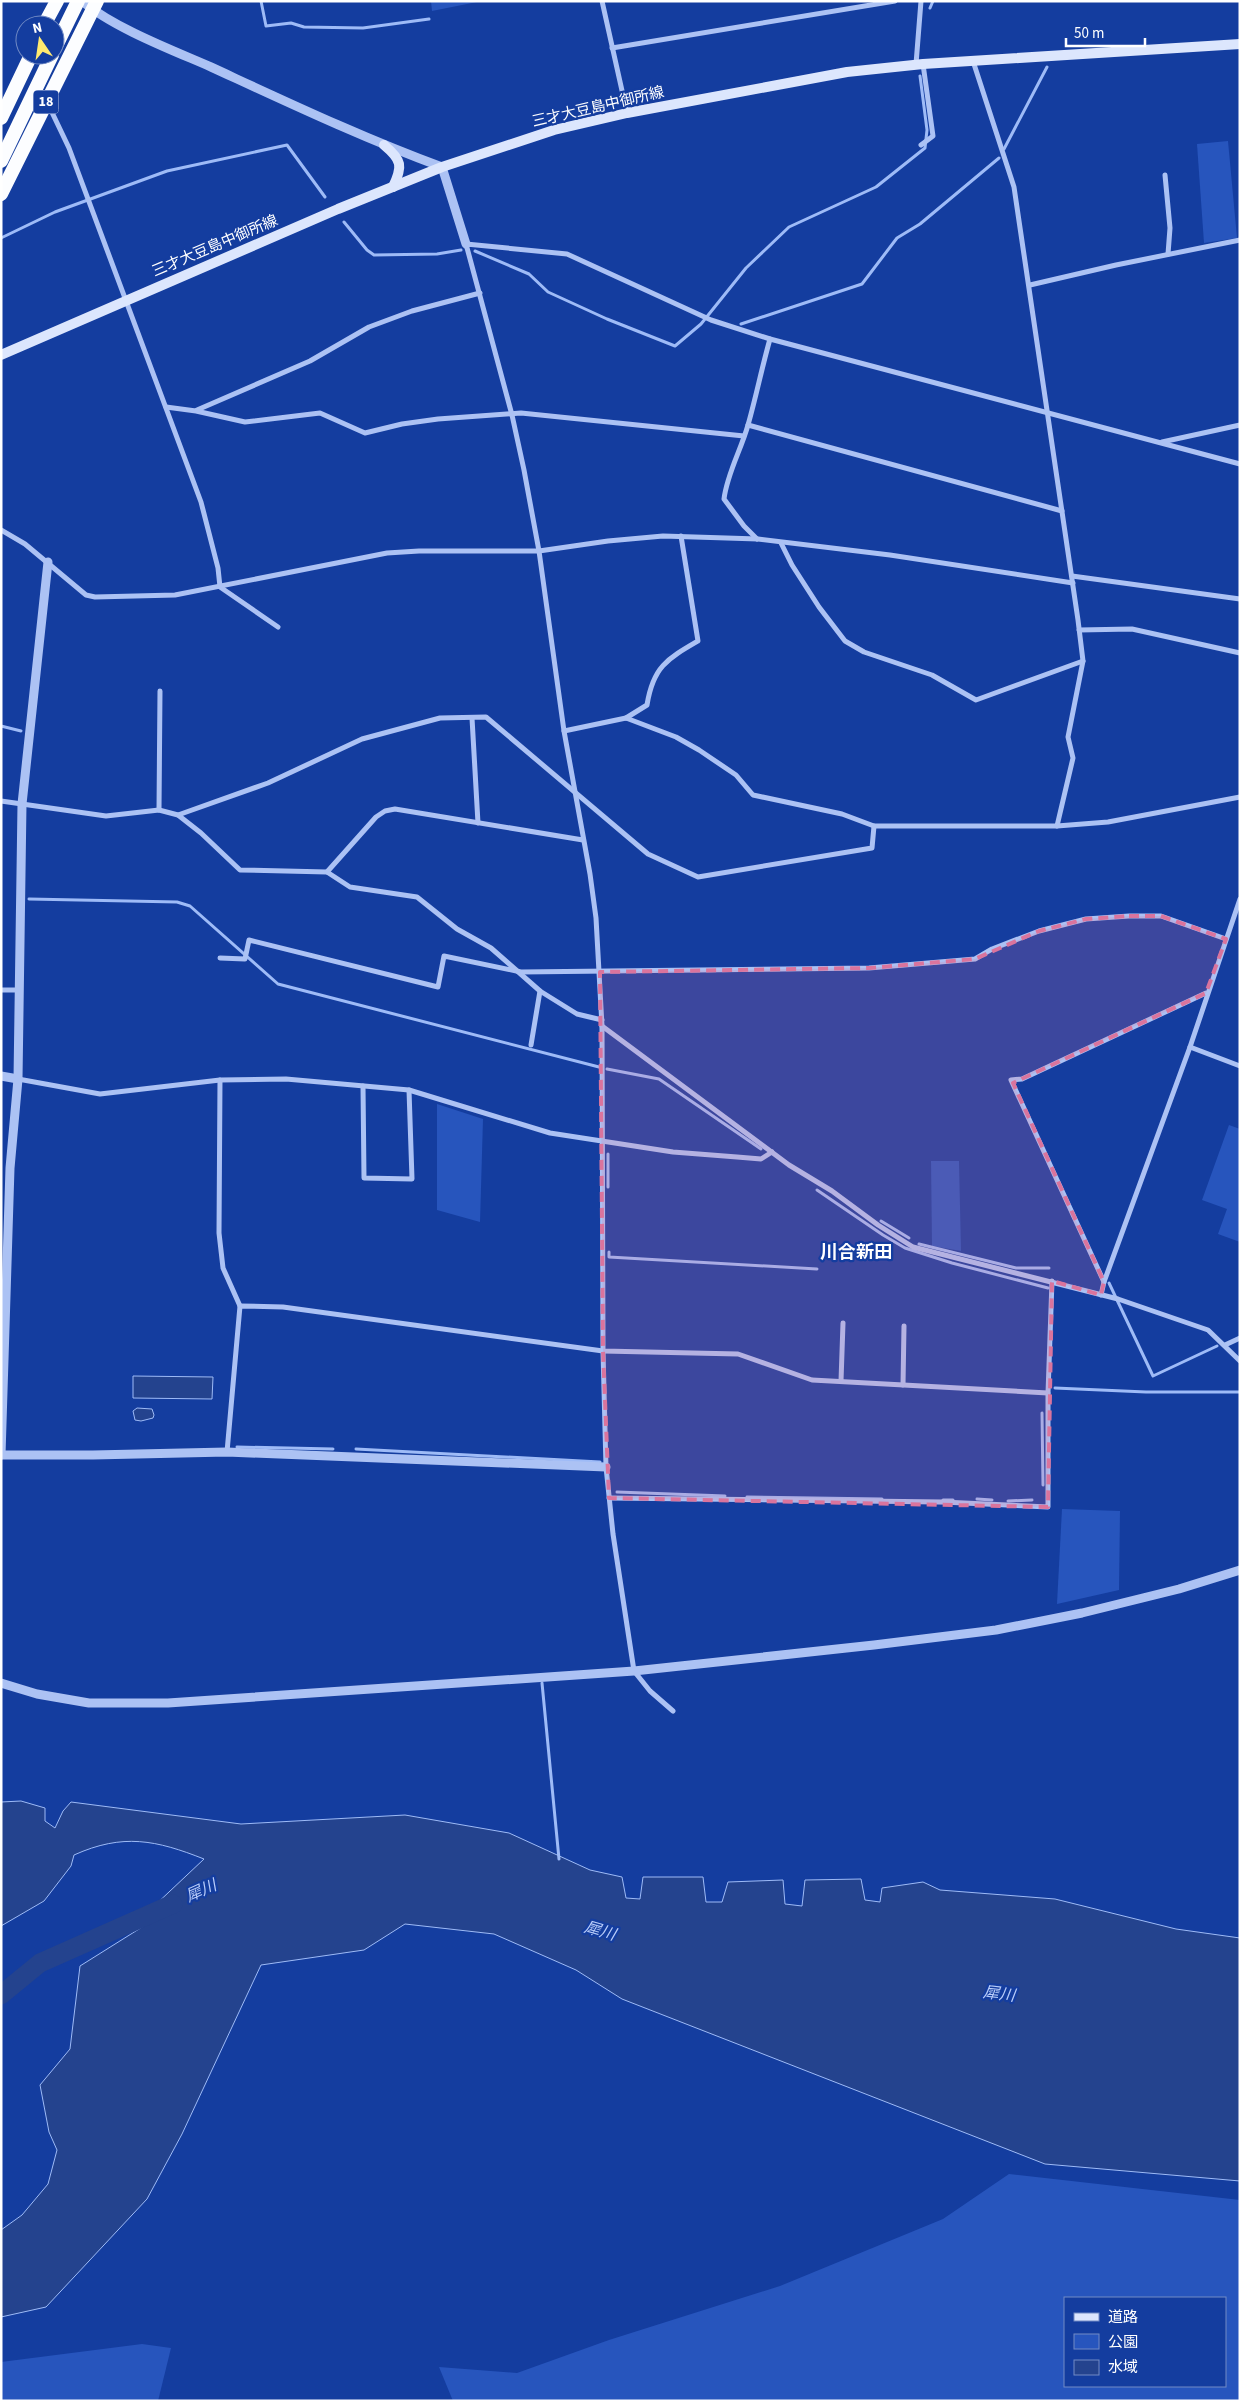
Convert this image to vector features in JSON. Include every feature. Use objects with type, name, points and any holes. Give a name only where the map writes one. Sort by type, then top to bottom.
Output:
[{"type":"highway","points":[[49,15],[57,1]]},
{"type":"highway","points":[[65,15],[72,1]]},
{"type":"highway","points":[[65,28],[78,1]]},
{"type":"highway","name":"18","points":[[1,194],[46,102],[90,4]]},
{"type":"highway","name":"18","points":[[1,118],[25,65]]},
{"type":"highway","name":"18","points":[[1,148],[41,65]]},
{"type":"highway","name":"18","points":[[1,161],[47,65]]},
{"type":"main road","name":"三才大豆島中御所線","points":[[1,355],[393,187],[442,168],[554,130],[627,113],[847,72],[919,64],[1240,44]]},
{"type":"main road","points":[[384,145],[398,157],[400,166],[393,187]]},
{"type":"street","points":[[602,1],[627,113]]},
{"type":"street","points":[[612,48],[895,1]]},
{"type":"street","points":[[921,1],[919,64],[933,123],[933,136],[921,146]]},
{"type":"street","points":[[90,4],[153,42],[384,145],[442,168],[480,292],[512,415],[539,551],[564,731],[593,900],[600,972],[602,1023],[603,1351],[606,1467],[609,1498],[634,1670],[650,1691],[673,1711]]},
{"type":"street","points":[[973,61],[1014,187],[1030,285],[1083,661],[1068,737],[1073,758],[1057,826]]},
{"type":"street","points":[[46,102],[69,148],[201,502],[218,568],[220,587],[278,627]]},
{"type":"street","points":[[1165,175],[1170,228],[1168,254]]},
{"type":"street","points":[[1030,285],[1240,240]]},
{"type":"street","points":[[466,244],[567,254],[703,317],[770,339],[1240,464]]},
{"type":"street","points":[[196,411],[310,361],[370,328],[412,311],[480,292]]},
{"type":"street","points":[[758,539],[744,526],[724,499],[726,481],[734,469],[748,424],[770,339]]},
{"type":"street","points":[[166,407],[196,411],[245,422],[320,412],[365,433],[402,424],[438,419],[512,415],[570,417],[744,436]]},
{"type":"street","points":[[748,424],[1062,511]]},
{"type":"street","points":[[1159,442],[1240,425]]},
{"type":"street","points":[[1,530],[25,544],[86,595],[95,597],[175,595],[387,554],[418,551],[539,551],[608,541],[681,536],[758,539],[890,555],[1073,583]]},
{"type":"street","points":[[564,731],[626,718],[647,705],[650,684],[657,672],[674,655],[698,641],[681,536]]},
{"type":"street","points":[[781,543],[796,572],[845,641],[864,652],[932,675],[976,700],[1083,661]]},
{"type":"street","points":[[48,562],[22,804],[18,1079],[10,1168],[1,1454],[93,1455],[227,1452],[606,1467]]},
{"type":"street","points":[[1072,576],[1240,599]]},
{"type":"street","points":[[1079,630],[1132,629],[1240,653]]},
{"type":"street","points":[[159,810],[160,692]]},
{"type":"street","points":[[178,815],[268,783],[362,739],[440,718],[486,717],[648,854],[698,877],[872,848],[874,826]]},
{"type":"street","points":[[472,718],[478,823]]},
{"type":"street","points":[[626,718],[676,737],[698,750],[736,775],[754,795],[834,812],[874,826],[1057,826],[1108,822],[1240,797]]},
{"type":"street","points":[[1,802],[106,816],[159,810],[178,815],[202,833],[240,870],[327,872],[350,887],[417,897],[457,928],[491,948],[521,972],[540,991],[577,1014],[602,1023],[772,1152],[832,1191],[878,1225],[914,1247],[1052,1281],[1115,1299],[1208,1330],[1240,1361]]},
{"type":"street","points":[[327,872],[376,817],[385,811],[395,809],[583,840]]},
{"type":"street","points":[[1100,1295],[1190,1047],[1206,993],[1240,899]]},
{"type":"street","points":[[220,958],[246,956],[249,940],[438,987],[444,956],[521,972],[869,968],[976,959],[992,950],[1039,931],[1086,919],[1129,916],[1162,916],[1226,939]]},
{"type":"street","points":[[1,990],[19,990]]},
{"type":"street","points":[[532,1046],[540,991]]},
{"type":"street","points":[[1104,1282],[1011,1080],[1022,1079],[1206,993]]},
{"type":"street","points":[[1190,1047],[1240,1066]]},
{"type":"street","points":[[1,1076],[100,1094],[220,1080],[286,1079],[409,1090],[550,1132],[674,1152],[761,1159],[772,1152]]},
{"type":"street","points":[[220,1080],[220,1242],[223,1268],[240,1306],[227,1452]]},
{"type":"street","points":[[363,1086],[364,1178],[412,1179],[409,1090]]},
{"type":"street","points":[[609,1498],[943,1502],[1048,1507],[1048,1393],[1052,1281]]},
{"type":"street","points":[[240,1306],[283,1307],[603,1351],[738,1354],[812,1380],[1048,1393]]},
{"type":"street","points":[[841,1381],[843,1323]]},
{"type":"street","points":[[903,1385],[904,1326]]},
{"type":"street","points":[[1225,1345],[1240,1338]]},
{"type":"street","points":[[1,1684],[37,1694],[88,1703],[142,1704],[634,1670],[855,1648],[996,1630],[1082,1613],[1178,1590],[1240,1570]]},
{"type":"highlighted area","points":[[1129,916],[1161,916],[1226,939],[1206,993],[1013,1083],[1104,1282],[1101,1295],[1052,1281],[1048,1507],[609,1498],[603,1351],[600,972],[869,968],[975,959],[1039,931],[1086,919]]},
{"type":"green space","points":[[431,1],[482,1],[432,11]]},
{"type":"green space","points":[[1228,141],[1237,238],[1204,243],[1197,144]]},
{"type":"green space","points":[[437,1104],[483,1119],[480,1222],[437,1210]]},
{"type":"green space","points":[[1229,1125],[1240,1129],[1240,1242],[1218,1234],[1227,1209],[1202,1200]]},
{"type":"green space","points":[[931,1161],[959,1161],[961,1251],[932,1246]]},
{"type":"green space","points":[[1062,1509],[1120,1511],[1119,1590],[1057,1604]]},
{"type":"green space","points":[[1009,2174],[1240,2200],[1240,2401],[453,2401],[439,2367],[517,2373],[609,2340],[780,2286],[943,2219]]},
{"type":"green space","points":[[142,2344],[171,2348],[158,2401],[1,2401],[1,2362]]},
{"type":"water","points":[[133,1376],[213,1377],[212,1399],[133,1398]]},
{"type":"water","points":[[137,1408],[152,1409],[153,1418],[141,1421],[135,1420],[133,1411]]},
{"type":"water","points":[[21,1801],[45,1808],[45,1821],[55,1828],[63,1811],[71,1802],[241,1824],[405,1815],[509,1833],[590,1870],[622,1877],[626,1898],[640,1899],[643,1877],[703,1877],[706,1902],[722,1902],[728,1882],[783,1880],[785,1904],[802,1906],[805,1880],[861,1879],[865,1900],[880,1902],[882,1888],[923,1882],[940,1890],[1055,1899],[1176,1929],[1240,1938],[1240,2181],[1045,2164],[622,1999],[576,1970],[494,1934],[405,1924],[364,1950],[261,1965],[182,2134],[147,2199],[46,2307],[1,2317],[1,2230],[22,2215],[48,2184],[57,2150],[49,2132],[40,2085],[70,2049],[80,1966],[147,1924],[152,1908],[204,1859],[170,1847],[139,1842],[108,1844],[92,1848],[74,1855],[71,1866],[44,1901],[1,1926],[1,1802]]},
{"type":"waterway","points":[[261,1],[266,26],[291,23],[304,27],[363,28],[429,19]]},
{"type":"waterway","points":[[930,8],[933,1]]},
{"type":"waterway","points":[[1004,149],[1047,67]]},
{"type":"waterway","points":[[475,251],[529,274],[548,292],[607,319],[675,346],[701,324],[746,268],[789,227],[876,187],[925,148],[927,130],[920,76]]},
{"type":"waterway","points":[[1,238],[55,212],[167,171],[287,145],[325,197]]},
{"type":"waterway","points":[[741,324],[862,284],[897,238],[920,224],[999,158]]},
{"type":"waterway","points":[[344,222],[367,250],[374,255],[437,254],[461,250]]},
{"type":"waterway","points":[[1,726],[21,731]]},
{"type":"waterway","points":[[29,899],[177,902],[190,906],[278,984],[599,1067]]},
{"type":"waterway","points":[[607,1069],[659,1079],[761,1149]]},
{"type":"waterway","points":[[608,1154],[608,1187]]},
{"type":"waterway","points":[[817,1190],[905,1248],[952,1263],[1048,1288]]},
{"type":"waterway","points":[[881,1221],[909,1238]]},
{"type":"waterway","points":[[919,1244],[1016,1268],[1049,1268]]},
{"type":"waterway","points":[[609,1252],[609,1257],[817,1269]]},
{"type":"waterway","points":[[1109,1283],[1153,1376],[1217,1346]]},
{"type":"waterway","points":[[1055,1388],[1146,1392],[1240,1392]]},
{"type":"waterway","points":[[1042,1413],[1043,1485]]},
{"type":"waterway","points":[[237,1447],[333,1449]]},
{"type":"waterway","points":[[356,1449],[600,1462]]},
{"type":"waterway","points":[[617,1492],[725,1496]]},
{"type":"waterway","points":[[747,1497],[882,1499]]},
{"type":"waterway","points":[[977,1499],[992,1500]]},
{"type":"waterway","points":[[943,1500],[953,1500]]},
{"type":"waterway","points":[[1008,1501],[1032,1500]]},
{"type":"waterway","points":[[542,1683],[559,1859]]},
{"type":"waterway","name":"犀川","points":[[1,1995],[40,1963],[173,1904]]},
{"type":"district","name":"川合新田","points":[[856,1252]]}]
